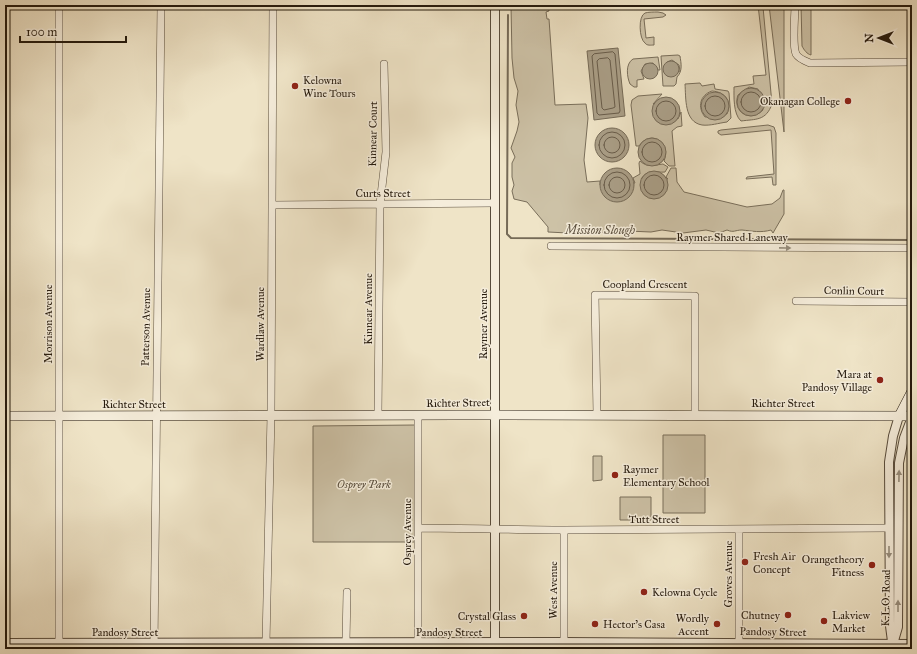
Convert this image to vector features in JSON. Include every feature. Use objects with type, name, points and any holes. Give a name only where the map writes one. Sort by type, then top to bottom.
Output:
[{"type":"main road","name":"K.L.O. Road","points":[[899,416],[912,391]]},
{"type":"main road","name":"Richter Street","points":[[5,416],[912,416]]},
{"type":"street","name":"Morrison Avenue","points":[[59,5],[59,416],[63,645]]},
{"type":"street","name":"Patterson Avenue","points":[[154,646],[161,5]]},
{"type":"street","name":"Wardlaw Avenue","points":[[266,643],[271,415],[273,5]]},
{"type":"street","name":"Raymer Avenue","points":[[495,5],[495,642]]},
{"type":"street","points":[[795,5],[795,49],[796,54],[802,60],[810,63],[912,62]]},
{"type":"street","name":"Kinnear Court","points":[[380,204],[386,152],[384,64]]},
{"type":"street","name":"Curts Street","points":[[272,204],[494,203]]},
{"type":"street","name":"Kinnear Avenue","points":[[378,415],[380,204]]},
{"type":"street","name":"Raymer Shared Laneway","points":[[551,246],[912,248]]},
{"type":"street","name":"Coopland Crescent","points":[[597,415],[595,295],[696,296],[695,415]]},
{"type":"street","name":"Conlin Court","points":[[796,301],[912,302]]},
{"type":"street","name":"Osprey Avenue","points":[[418,416],[418,646]]},
{"type":"street","name":"K.L.O. Road","points":[[893,647],[890,626],[889,462],[893,436],[899,416]]},
{"type":"street","name":"K.L.O. Road","points":[[893,647],[898,627],[899,463],[904,438],[912,416]]},
{"type":"street","name":"Tutt Street","points":[[419,528],[482,528],[495,530],[739,530],[889,528]]},
{"type":"street","name":"West Avenue","points":[[564,530],[564,646]]},
{"type":"street","name":"Groves Avenue","points":[[739,530],[739,643]]},
{"type":"street","points":[[346,642],[347,592]]},
{"type":"street","name":"Pandosy Street","points":[[5,643],[154,646],[240,646],[266,643],[346,642],[418,646],[495,642],[564,646],[692,646],[739,643],[893,647],[912,644]]},
{"type":"green space","points":[[548,5],[549,11],[546,12],[547,19],[549,19],[555,105],[586,104],[588,118],[584,160],[587,182],[600,181],[600,185],[635,183],[633,178],[640,174],[640,161],[645,165],[663,164],[668,167],[665,172],[649,172],[641,179],[668,179],[666,177],[671,168],[676,168],[677,182],[684,192],[747,207],[772,204],[780,198],[784,190],[784,214],[773,233],[771,230],[760,232],[727,230],[719,233],[706,230],[683,233],[662,230],[651,232],[627,231],[608,233],[580,231],[568,233],[548,232],[548,227],[527,202],[514,199],[512,191],[514,185],[512,177],[512,163],[515,157],[511,148],[519,122],[516,105],[518,91],[514,78],[512,58],[511,6]]},
{"type":"green space","points":[[758,5],[762,5],[763,7],[772,104],[770,110],[764,116],[756,119],[741,121],[735,110],[734,87],[754,84],[753,76],[766,75]],"holes":[[[749,87],[758,89],[763,110],[753,116],[743,114],[738,106],[738,95]]]},
{"type":"green space","points":[[769,5],[784,5],[784,132]]},
{"type":"green space","points":[[801,5],[811,5],[811,55],[806,52],[802,46]]},
{"type":"green space","points":[[658,12],[666,15],[663,17],[644,19],[646,38],[654,37],[654,45],[648,45],[641,37],[641,18],[645,13]]},
{"type":"green space","points":[[661,56],[680,56],[681,70],[674,86],[663,86]],"holes":[[[672,60],[679,65],[680,71],[667,76],[665,74],[667,62]]]},
{"type":"green space","points":[[658,57],[660,70],[658,70],[653,63],[645,64],[641,71],[644,79],[637,80],[637,87],[630,84],[627,71],[630,61],[633,59]]},
{"type":"green space","points":[[700,83],[702,86],[714,84],[715,89],[728,91],[731,118],[727,122],[711,125],[696,123],[692,119],[687,109],[685,84]],"holes":[[[712,91],[721,93],[727,98],[729,105],[727,114],[705,117],[701,109],[702,98]]]},
{"type":"green space","points":[[662,94],[653,104],[678,119],[681,112],[682,126],[677,127],[672,131],[675,166],[669,166],[664,161],[666,154],[665,148],[663,143],[659,140],[649,138],[639,146],[636,146],[631,105],[632,100],[638,96]]},
{"type":"green space","points":[[768,125],[774,127],[776,133],[776,185],[773,185],[772,177],[746,179],[747,177],[774,174],[771,130],[721,135],[718,133],[718,131],[721,130]]},
{"type":"green space","name":"Osprey Park","points":[[415,425],[415,542],[313,542],[313,426]]},
{"type":"green space","points":[[663,435],[705,435],[705,513],[663,513]]},
{"type":"green space","points":[[593,456],[602,456],[602,480],[593,481]]},
{"type":"green space","points":[[620,497],[651,497],[651,520],[620,520]]},
{"type":"water","points":[[618,48],[625,116],[594,120],[587,51]]},
{"type":"water","points":[[668,61],[674,61],[679,66],[677,75],[674,77],[668,77],[663,72],[663,66]]},
{"type":"water","points":[[647,63],[653,63],[658,68],[656,77],[653,79],[647,79],[642,74],[642,68]]},
{"type":"water","points":[[751,88],[757,89],[761,92],[764,96],[764,108],[761,112],[757,115],[751,116],[745,115],[741,112],[738,108],[737,102],[738,96],[741,92],[745,89]]},
{"type":"water","points":[[715,92],[721,93],[725,96],[728,100],[728,112],[725,116],[721,119],[715,120],[709,119],[705,116],[702,112],[701,106],[702,100],[705,96],[709,93]]},
{"type":"water","points":[[666,97],[672,98],[676,101],[679,105],[679,117],[676,121],[672,124],[666,125],[660,124],[656,121],[653,117],[652,111],[653,105],[656,101],[660,98]]},
{"type":"water","points":[[615,128],[622,130],[627,135],[629,145],[627,155],[622,160],[609,162],[602,160],[597,155],[595,142],[597,135],[602,130]]},
{"type":"water","points":[[652,138],[658,139],[662,142],[665,146],[665,158],[662,162],[658,165],[652,166],[646,165],[642,162],[639,158],[638,152],[639,146],[642,142],[646,139]]},
{"type":"water","points":[[620,168],[627,170],[632,175],[634,185],[632,195],[627,200],[614,202],[607,200],[602,195],[600,182],[602,175],[607,170]]},
{"type":"water","points":[[654,171],[660,172],[664,175],[667,179],[667,191],[664,195],[660,198],[654,199],[648,198],[644,195],[641,191],[640,185],[641,179],[644,175],[648,172]]},
{"type":"waterway","name":"Mission Slough","points":[[508,15],[507,234],[511,238],[912,240]]},
{"type":"place","name":"Kelowna Wine Tours","points":[[295,86]]},
{"type":"place","name":"Okanagan College","points":[[848,101]]},
{"type":"place","name":"Mara at Pandosy Village","points":[[880,380]]},
{"type":"place","name":"Raymer Elementary School","points":[[615,475]]},
{"type":"place","name":"Fresh Air Concept","points":[[745,562]]},
{"type":"place","name":"Orangetheory Fitness","points":[[872,565]]},
{"type":"place","name":"Kelowna Cycle","points":[[644,592]]},
{"type":"place","name":"Chutney","points":[[788,615]]},
{"type":"place","name":"Crystal Glass","points":[[524,616]]},
{"type":"place","name":"Lakview Market","points":[[824,621]]},
{"type":"place","name":"Hector's Casa","points":[[595,624]]},
{"type":"place","name":"Wordly Accent","points":[[717,624]]}]
